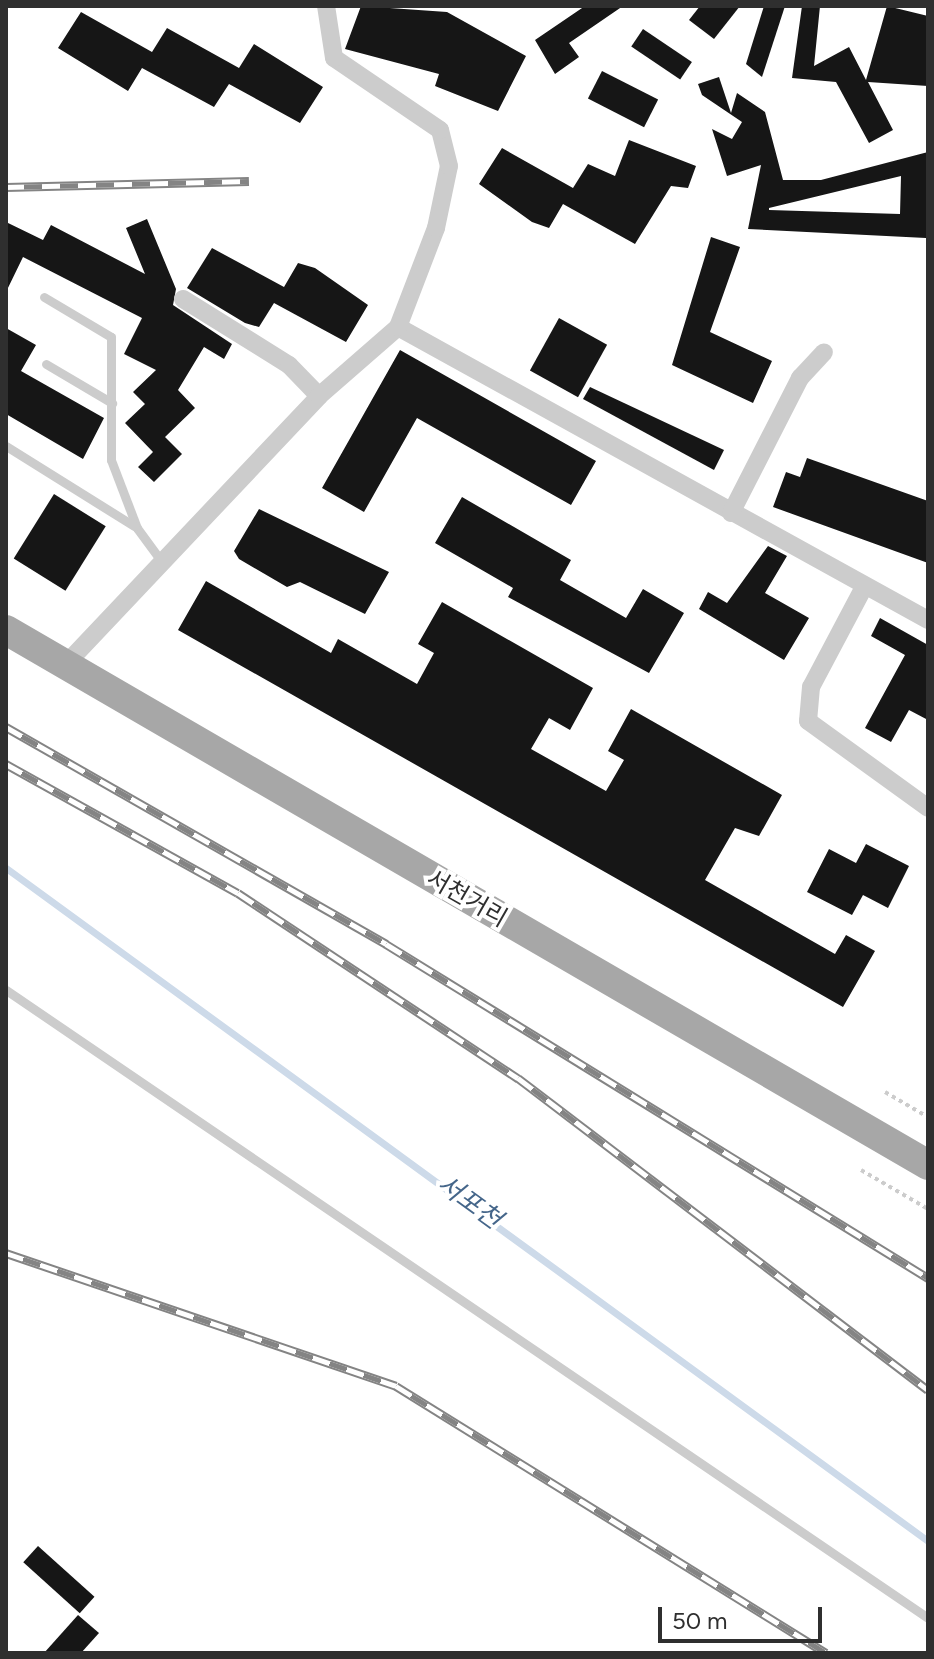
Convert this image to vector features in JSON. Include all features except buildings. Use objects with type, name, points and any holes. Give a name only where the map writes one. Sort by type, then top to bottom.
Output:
[{"type":"main road","name":"서천거리","points":[[6,630],[928,1165]]},
{"type":"street","points":[[66,664],[319,396],[398,327],[436,228],[449,166],[440,130],[334,58],[326,6]]},
{"type":"street","points":[[183,299],[289,365],[319,396]]},
{"type":"street","points":[[398,327],[928,620]]},
{"type":"street","points":[[731,513],[800,378],[824,352]]},
{"type":"street","points":[[864,587],[811,687],[808,721],[928,808]]},
{"type":"lane","points":[[44,297],[111,337],[111,460],[137,528],[162,562]]},
{"type":"lane","points":[[46,364],[112,403]]},
{"type":"lane","points":[[6,446],[137,528]]},
{"type":"lane","points":[[6,990],[928,1618]]},
{"type":"path","points":[[885,1092],[928,1117]]},
{"type":"path","points":[[861,1170],[928,1209]]},
{"type":"waterway","name":"서포천","points":[[6,868],[928,1541]]},
{"type":"railway","points":[[6,187],[249,181]]},
{"type":"railway","points":[[6,727],[386,944],[928,1278]]},
{"type":"railway","points":[[6,764],[238,893],[518,1078],[928,1390]]},
{"type":"railway","points":[[6,1253],[396,1386],[826,1653]]}]
